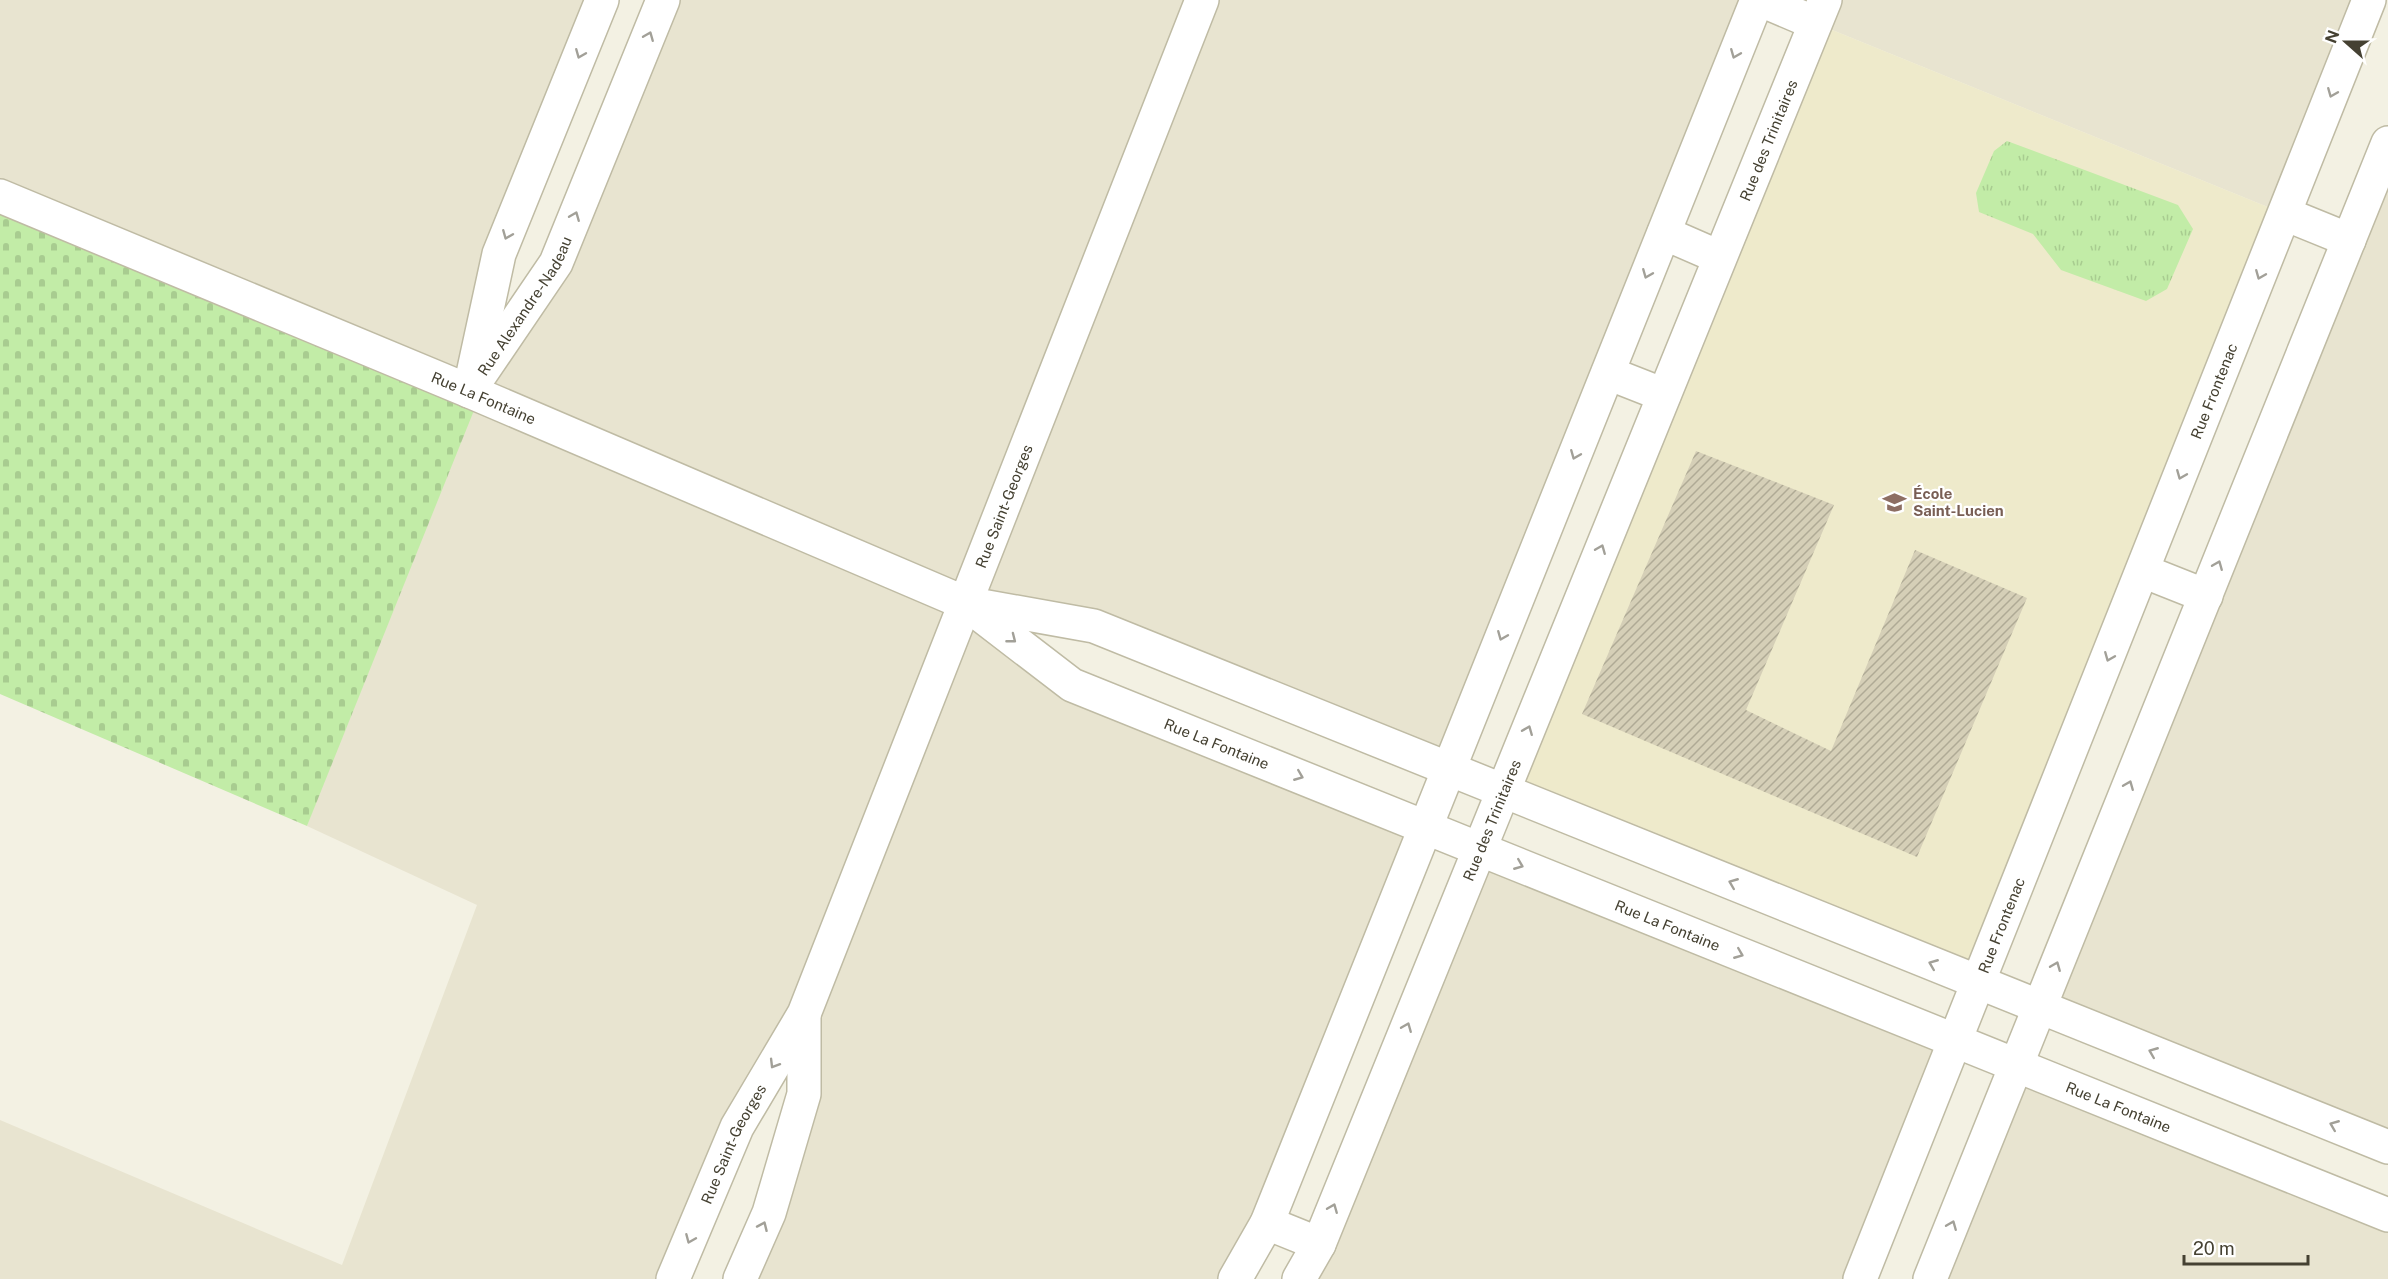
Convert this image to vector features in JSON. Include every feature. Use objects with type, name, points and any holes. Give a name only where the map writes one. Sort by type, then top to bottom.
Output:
[{"type":"street","name":"Rue Alexandre-Nadeau","points":[[469,391],[499,254],[602,0]]},
{"type":"street","name":"Rue Alexandre-Nadeau","points":[[469,391],[555,263],[663,0]]},
{"type":"street","name":"Rue Saint-Georges","points":[[673,1279],[737,1127],[804,1014],[1202,0]]},
{"type":"street","name":"Rue des Trinitaires","points":[[1235,1279],[1267,1223],[1759,0],[1820,11],[1319,1244],[1299,1279]]},
{"type":"street","name":"Rue Frontenac","points":[[1860,1279],[1980,983],[2369,0]]},
{"type":"street","points":[[1930,1279],[2388,143]]},
{"type":"street","name":"Rue La Fontaine","points":[[0,196],[469,391],[965,603],[1094,626],[2388,1147]]},
{"type":"street","points":[[2285,214],[2349,240]]},
{"type":"street","points":[[1664,233],[1719,257]]},
{"type":"street","points":[[1608,373],[1664,395]]},
{"type":"street","points":[[2143,571],[2206,596]]},
{"type":"street","name":"Rue La Fontaine","points":[[965,603],[1072,685],[2388,1215]]},
{"type":"street","name":"Rue Saint-Georges","points":[[740,1279],[769,1213],[804,1094],[804,1014]]},
{"type":"street","points":[[1267,1223],[1319,1244]]},
{"type":"shaded area","points":[[0,0],[597,0],[469,389],[556,263],[663,0],[1757,0],[1449,769],[1094,626],[967,603],[1072,685],[1425,827],[1235,1279],[740,1279],[769,1213],[804,1015],[673,1279],[0,1279],[0,1120],[342,1265],[477,905],[307,826],[469,391],[0,196]]},
{"type":"shaded area","points":[[1825,0],[2369,0],[2285,214],[1815,23]]},
{"type":"shaded area","name":"École Saint-Lucien","points":[[1815,23],[2285,214],[1980,983],[1503,791]]},
{"type":"shaded area","points":[[2388,144],[2388,1147],[2040,1007]]},
{"type":"shaded area","points":[[1479,849],[1956,1042],[1860,1279],[1299,1279]]},
{"type":"shaded area","points":[[2016,1066],[2388,1215],[2388,1279],[1930,1279]]},
{"type":"green space","points":[[2007,141],[2178,205],[2193,229],[2167,289],[2146,301],[2061,270],[2033,234],[1979,212],[1976,193],[1994,151]]},
{"type":"green space","points":[[0,204],[483,388],[307,826],[0,694]]},
{"type":"building","points":[[1696,451],[1834,505],[1746,710],[1831,751],[1915,550],[2027,598],[1917,857],[1582,714]]},
{"type":"place","name":"École Saint-Lucien","points":[[1895,502]]}]
